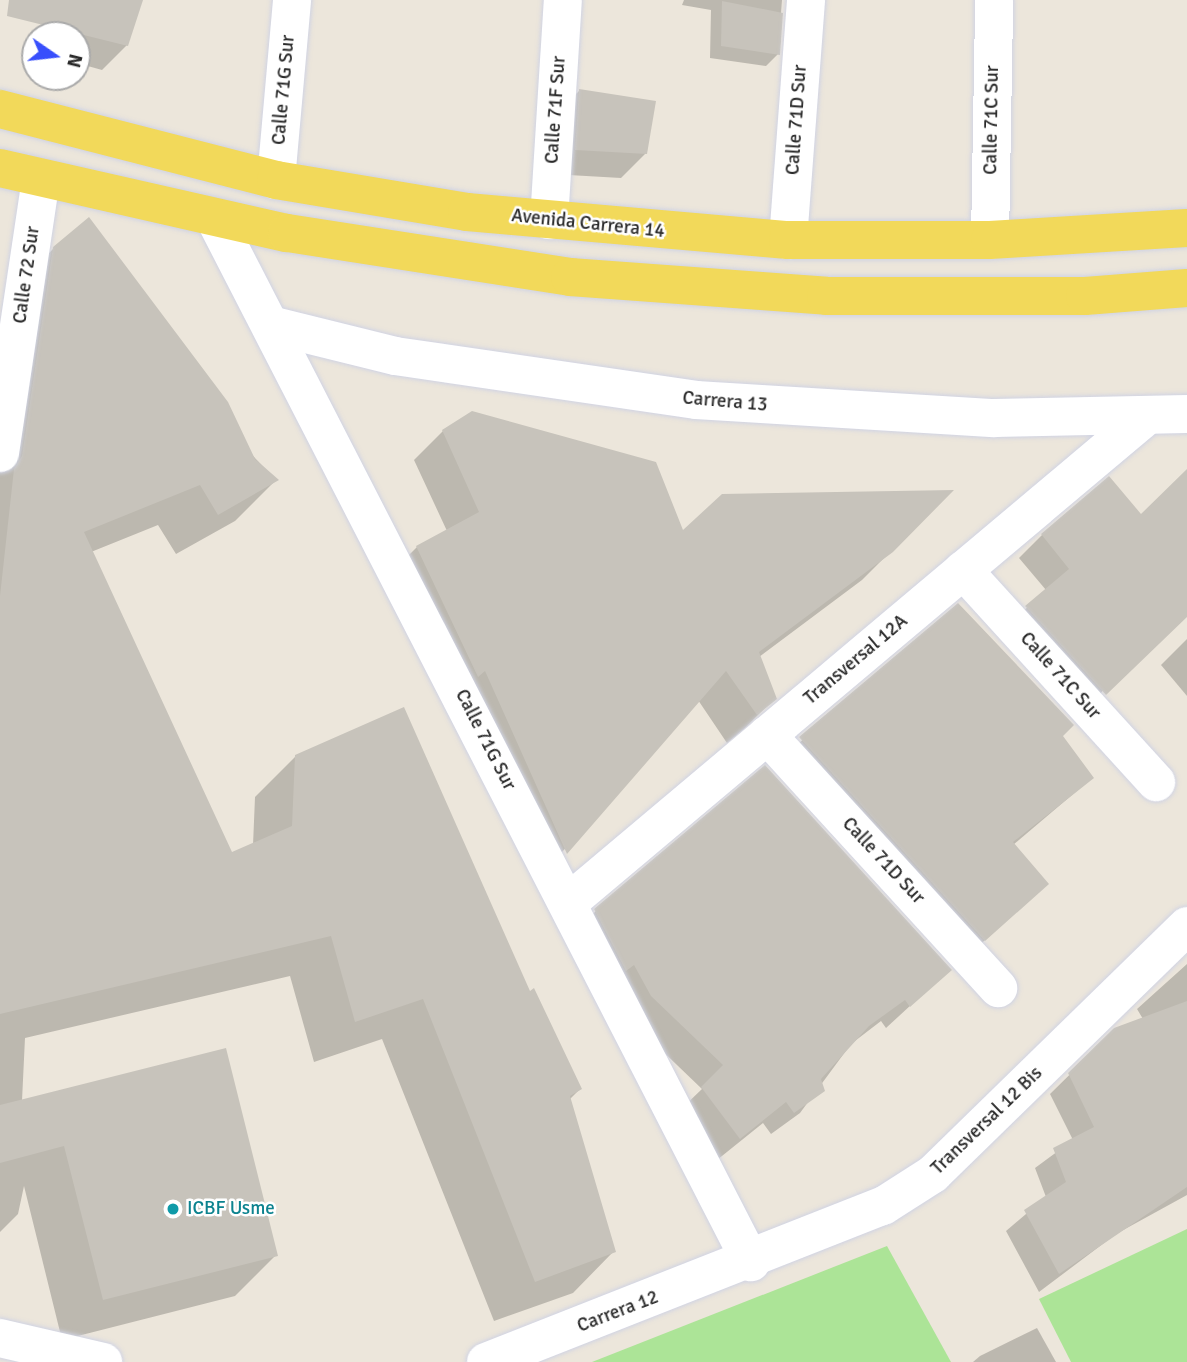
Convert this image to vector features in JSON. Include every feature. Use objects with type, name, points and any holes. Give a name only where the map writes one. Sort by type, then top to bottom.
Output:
[{"type":"main road","name":"Avenida Carrera 14","points":[[0,109],[276,180],[549,219],[788,240],[990,240],[1187,228]]},
{"type":"main road","points":[[0,168],[41,180],[215,219],[404,254],[696,290],[950,298],[1187,288]]},
{"type":"street","name":"Calle 71G Sur","points":[[276,180],[292,0]]},
{"type":"street","name":"Calle 71F Sur","points":[[549,219],[563,0]]},
{"type":"street","name":"Calle 71D Sur","points":[[788,240],[806,0]]},
{"type":"street","name":"Calle 71C Sur","points":[[990,240],[994,0]]},
{"type":"street","name":"Calle 72 Sur","points":[[1,443],[41,180]]},
{"type":"street","name":"Calle 71G Sur","points":[[215,219],[569,902],[751,1262]]},
{"type":"street","name":"Carrera 13","points":[[270,325],[395,356],[696,400],[845,412],[1143,419],[1187,414]]},
{"type":"street","name":"Transversal 12A","points":[[569,902],[1143,419]]},
{"type":"street","name":"Calle 71C Sur","points":[[963,570],[1157,782]]},
{"type":"street","name":"Calle 71D Sur","points":[[767,735],[999,988]]},
{"type":"street","name":"Transversal 12 Bis","points":[[751,1262],[883,1206],[933,1174],[1187,926]]},
{"type":"street","name":"Carrera 12","points":[[486,1362],[751,1262]]},
{"type":"street","points":[[0,1338],[103,1362]]},
{"type":"green space","points":[[1187,1229],[1187,1362],[1071,1362],[1039,1299]]},
{"type":"green space","points":[[887,1246],[951,1362],[592,1362]]},
{"type":"building","points":[[9,0],[143,0],[128,46],[91,37],[91,21],[27,21],[7,16]]},
{"type":"building","points":[[722,1],[783,13],[780,55],[721,46]]},
{"type":"building","points":[[579,89],[656,101],[647,154],[575,150]]},
{"type":"building","points":[[89,217],[228,402],[255,459],[279,480],[218,515],[200,485],[84,532],[232,852],[292,826],[295,755],[404,707],[530,991],[534,988],[582,1089],[570,1096],[616,1252],[535,1282],[423,999],[355,1022],[331,936],[0,1014],[0,596],[14,469],[22,456],[53,247]]},
{"type":"building","points":[[472,411],[656,462],[683,530],[722,494],[954,490],[893,552],[759,652],[777,699],[757,715],[726,671],[567,854],[485,671],[478,677],[416,546],[479,512],[442,430]]},
{"type":"building","points":[[1187,469],[1187,617],[1106,695],[1025,606],[1069,569],[1041,534],[1109,476],[1141,514]]},
{"type":"building","points":[[958,603],[1074,725],[1063,736],[1094,778],[1013,842],[1049,884],[985,941],[799,737]]},
{"type":"building","points":[[765,765],[952,970],[910,1007],[905,1000],[869,1026],[821,1079],[825,1091],[794,1113],[786,1102],[740,1139],[701,1087],[723,1065],[651,996],[634,965],[626,971],[594,909]]},
{"type":"building","points":[[1187,1001],[1187,1187],[1059,1274],[1024,1210],[1066,1182],[1053,1148],[1094,1127],[1068,1073],[1114,1028]]},
{"type":"building","name":"ICBF Usme","points":[[226,1048],[278,1256],[103,1300],[64,1146],[0,1163],[0,1105]]},
{"type":"place","name":"ICBF Usme","points":[[173,1209]]}]
